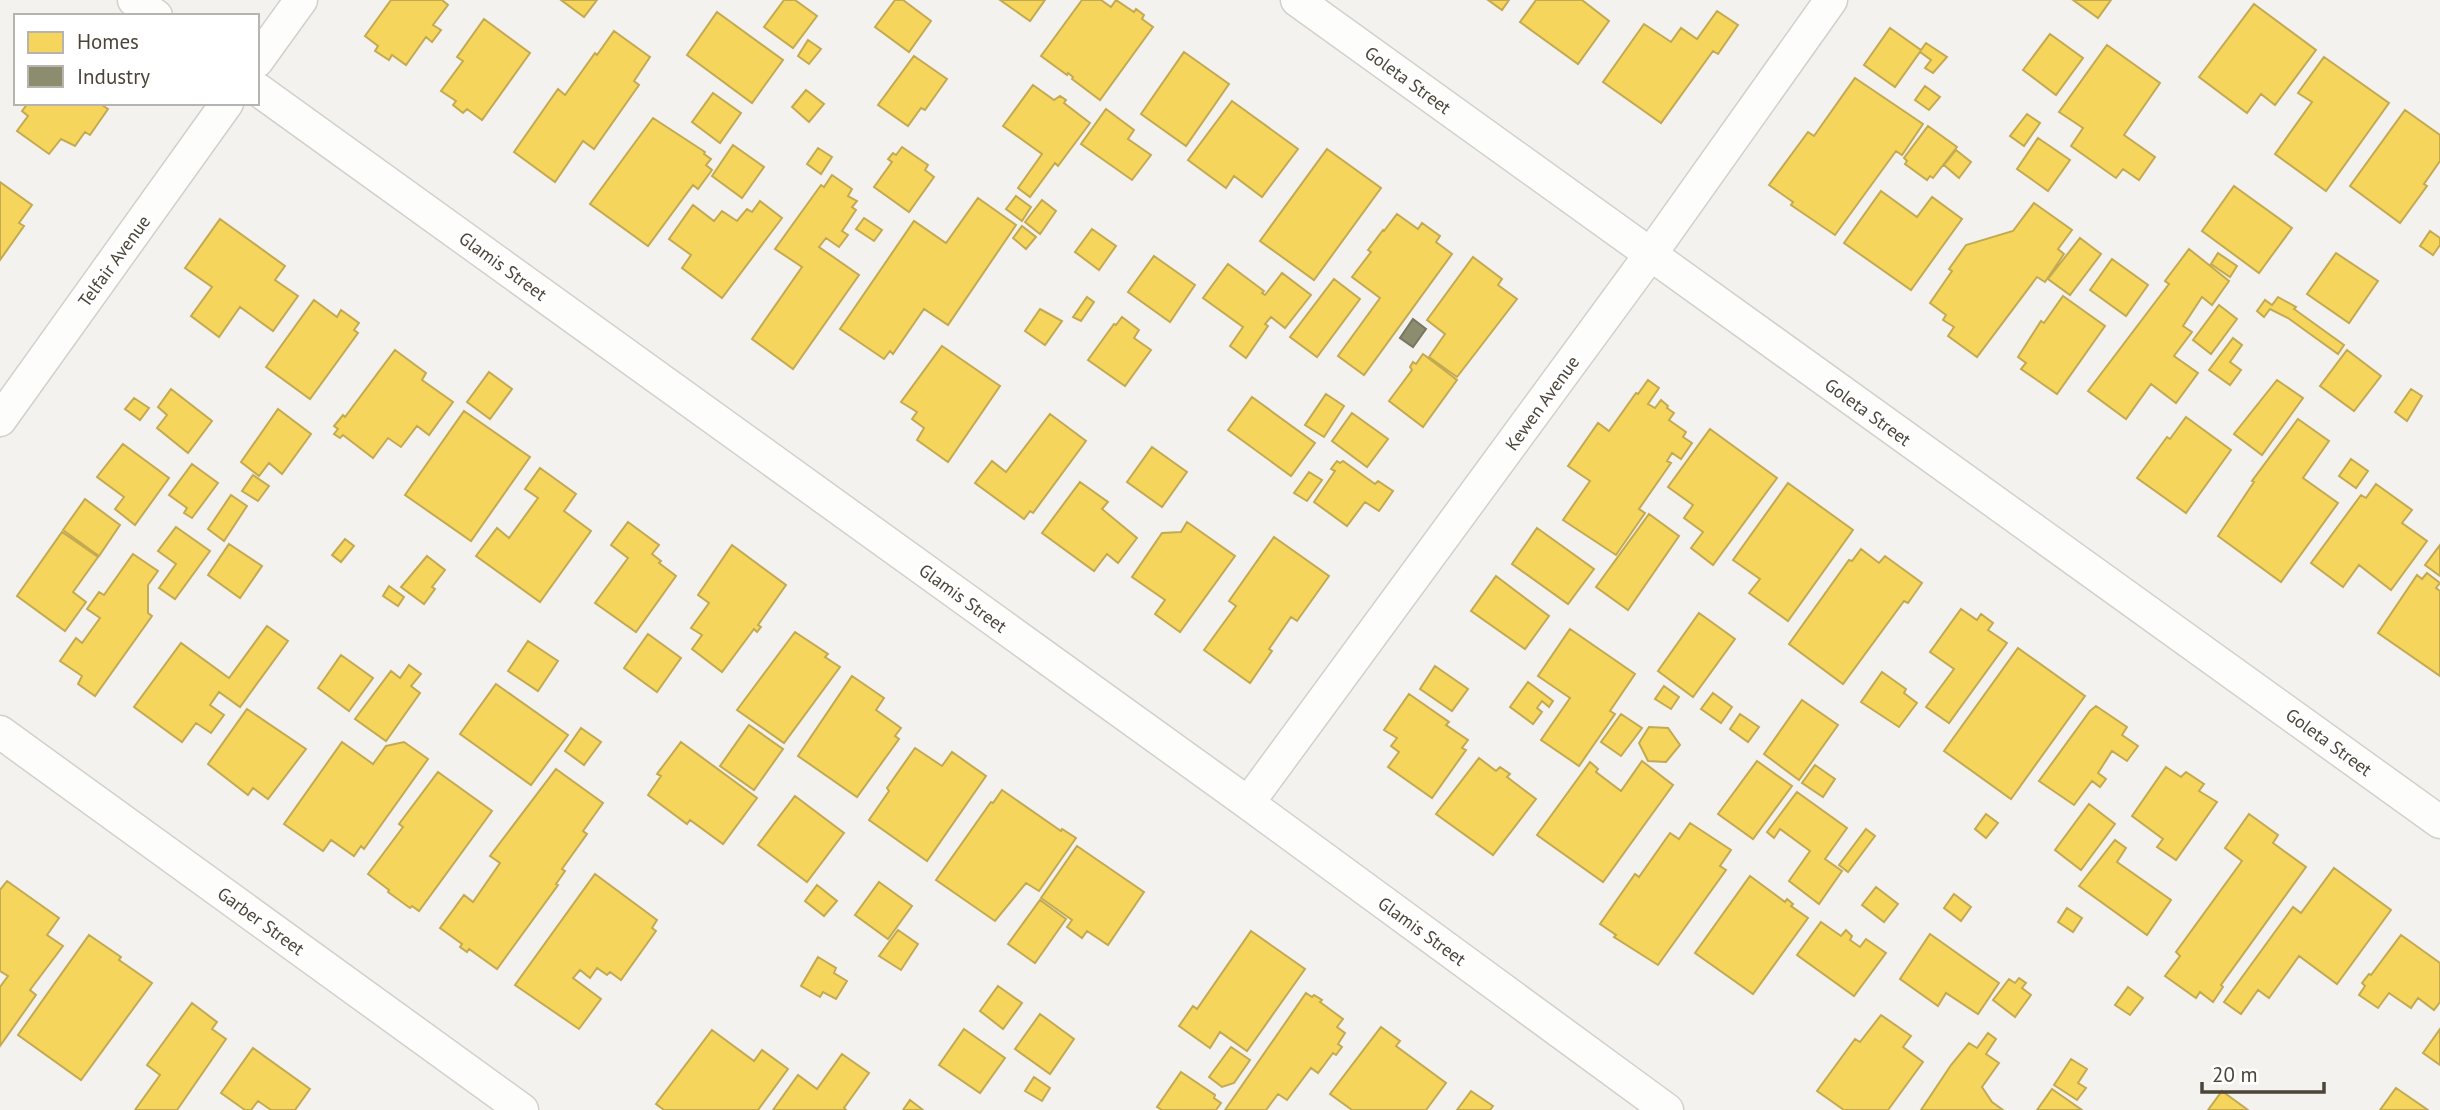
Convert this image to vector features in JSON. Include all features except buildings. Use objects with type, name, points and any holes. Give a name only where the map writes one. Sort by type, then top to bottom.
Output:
[{"type":"street","points":[[134,0],[153,14]]},
{"type":"street","points":[[259,58],[301,0]]},
{"type":"street","name":"Goleta Street","points":[[1297,0],[2440,822]]},
{"type":"street","name":"Kewen Avenue","points":[[1248,803],[1650,255],[1831,0]]},
{"type":"street","name":"Glamis Street","points":[[259,90],[1248,803],[1667,1110]]},
{"type":"street","name":"Telfair Avenue","points":[[0,420],[226,105]]},
{"type":"street","name":"Garber Street","points":[[0,732],[522,1110]]}]
